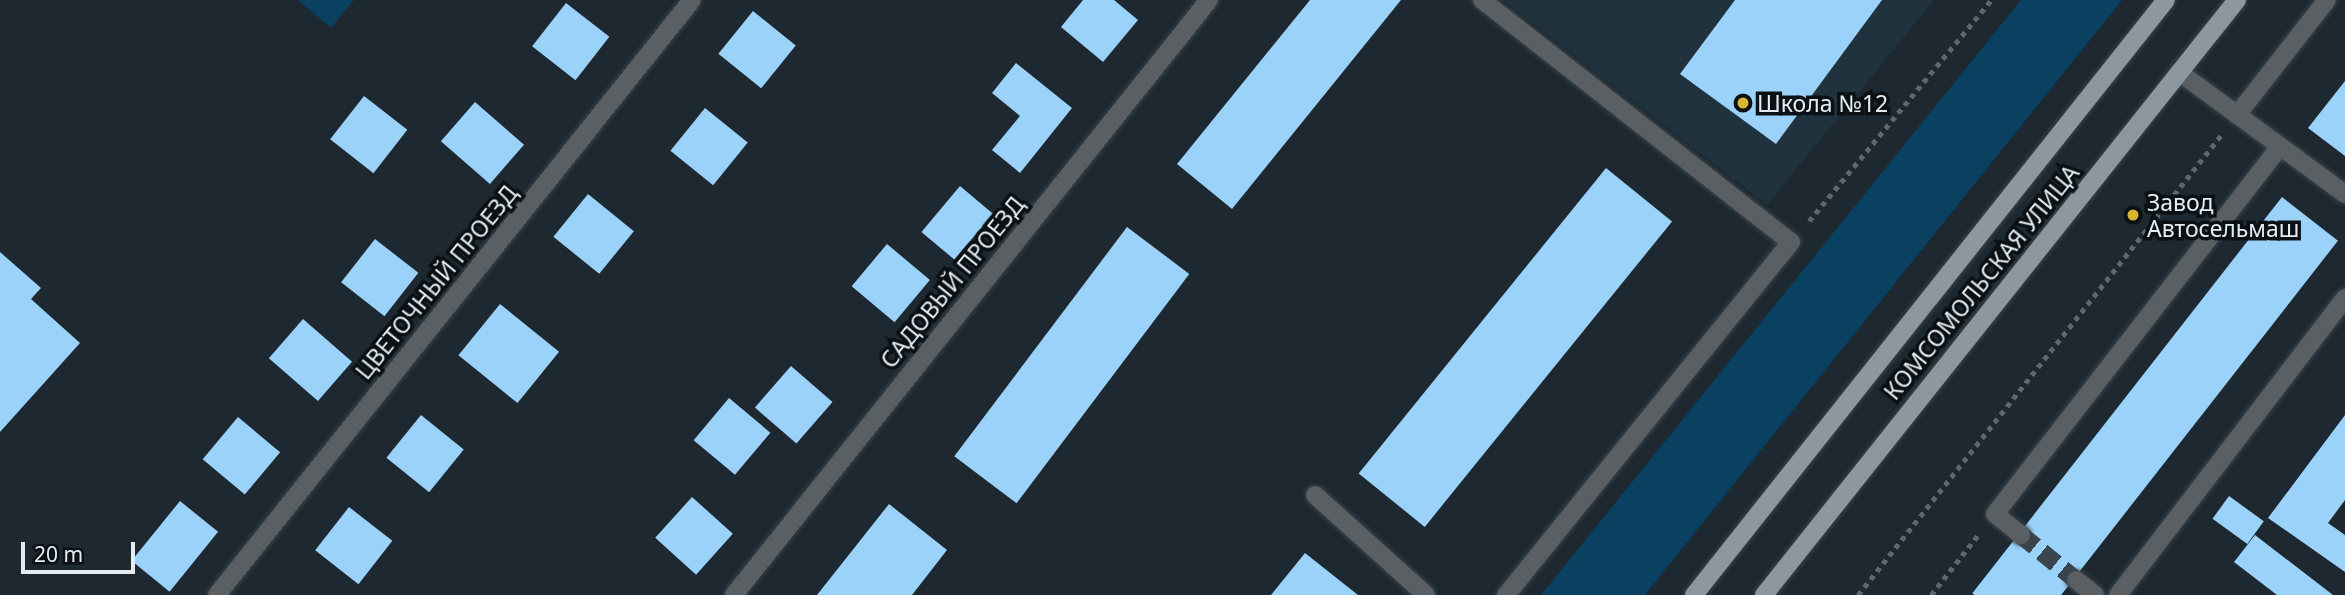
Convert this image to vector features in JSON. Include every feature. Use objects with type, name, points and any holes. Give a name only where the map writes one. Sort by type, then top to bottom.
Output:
[{"type":"main road","name":"КОМСОМОЛЬСКАЯ УЛИЦА","points":[[1694,595],[2166,0]]},
{"type":"main road","name":"КОМСОМОЛЬСКАЯ УЛИЦА","points":[[1763,595],[2237,0]]},
{"type":"street","name":"ЦВЕТОЧНЫЙ ПРОЕЗД","points":[[217,595],[692,0]]},
{"type":"street","name":"САДОВЫЙ ПРОЕЗД","points":[[734,595],[1209,0]]},
{"type":"street","points":[[1482,0],[1791,242],[1506,595]]},
{"type":"street","points":[[2237,115],[2327,0]]},
{"type":"street","points":[[2179,72],[2345,194]]},
{"type":"street","points":[[2021,534],[1995,514],[2280,146]]},
{"type":"street","points":[[2118,595],[2345,298]]},
{"type":"street","points":[[1315,495],[1426,595]]},
{"type":"street","points":[[2076,580],[2095,595]]},
{"type":"path","points":[[1791,242],[1991,0]]},
{"type":"path","points":[[1858,595],[2237,115]]},
{"type":"path","points":[[1931,595],[1995,514]]},
{"type":"shaded area","points":[[298,0],[354,0],[331,28]]},
{"type":"shaded area","name":"Школа №12","points":[[1503,0],[1934,0],[1767,205]]},
{"type":"shaded area","points":[[2021,0],[2122,0],[1645,595],[1541,595]]},
{"type":"building","points":[[1083,0],[1114,0],[1138,20],[1103,62],[1061,27]]},
{"type":"building","points":[[1310,0],[1401,0],[1232,209],[1177,164]]},
{"type":"building","points":[[1735,0],[1882,0],[1776,144],[1680,74]]},
{"type":"building","points":[[566,3],[609,37],[575,80],[532,46]]},
{"type":"building","points":[[753,11],[796,46],[761,88],[718,54]]},
{"type":"building","points":[[1016,63],[1072,108],[1020,173],[992,150],[1020,116],[992,93]]},
{"type":"building","points":[[2345,81],[2345,156],[2308,128]]},
{"type":"building","points":[[364,96],[407,130],[373,173],[330,139]]},
{"type":"building","points":[[475,102],[524,145],[490,184],[441,141]]},
{"type":"building","points":[[705,108],[748,143],[713,185],[670,151]]},
{"type":"building","points":[[1606,168],[1672,221],[1425,527],[1359,473]]},
{"type":"building","points":[[960,186],[993,214],[954,260],[921,232]]},
{"type":"building","points":[[588,194],[634,231],[599,274],[553,237]]},
{"type":"building","points":[[2282,197],[2338,241],[2061,595],[1972,593]]},
{"type":"building","points":[[1127,227],[1189,274],[1017,503],[954,456]]},
{"type":"building","points":[[375,239],[418,273],[384,316],[341,282]]},
{"type":"building","points":[[887,244],[930,280],[895,322],[852,286]]},
{"type":"building","points":[[0,252],[41,288],[31,299],[80,343],[0,432]]},
{"type":"building","points":[[500,304],[559,352],[518,403],[458,355]]},
{"type":"building","points":[[303,319],[352,362],[318,401],[269,358]]},
{"type":"building","points":[[791,366],[833,402],[796,444],[755,408]]},
{"type":"building","points":[[729,398],[770,433],[735,475],[694,440]]},
{"type":"building","points":[[421,415],[464,450],[429,492],[386,458]]},
{"type":"building","points":[[2345,415],[2345,500],[2328,523],[2345,535],[2345,572],[2268,518]]},
{"type":"building","points":[[238,417],[280,452],[245,494],[203,459]]},
{"type":"building","points":[[2229,496],[2264,521],[2247,544],[2213,519]]},
{"type":"building","points":[[692,497],[733,534],[696,575],[655,538]]},
{"type":"building","points":[[180,501],[218,532],[170,592],[132,561]]},
{"type":"building","points":[[889,504],[947,550],[912,595],[817,595]]},
{"type":"building","points":[[349,507],[392,541],[358,584],[315,550]]},
{"type":"building","points":[[2255,535],[2333,595],[2277,595],[2234,562]]},
{"type":"building","points":[[1305,553],[1358,595],[1271,595]]},
{"type":"tunnel","points":[[2021,535],[2076,580]]},
{"type":"place","name":"Школа №12","points":[[1743,103]]},
{"type":"place","name":"Завод Автосельмаш","points":[[2133,215]]}]
